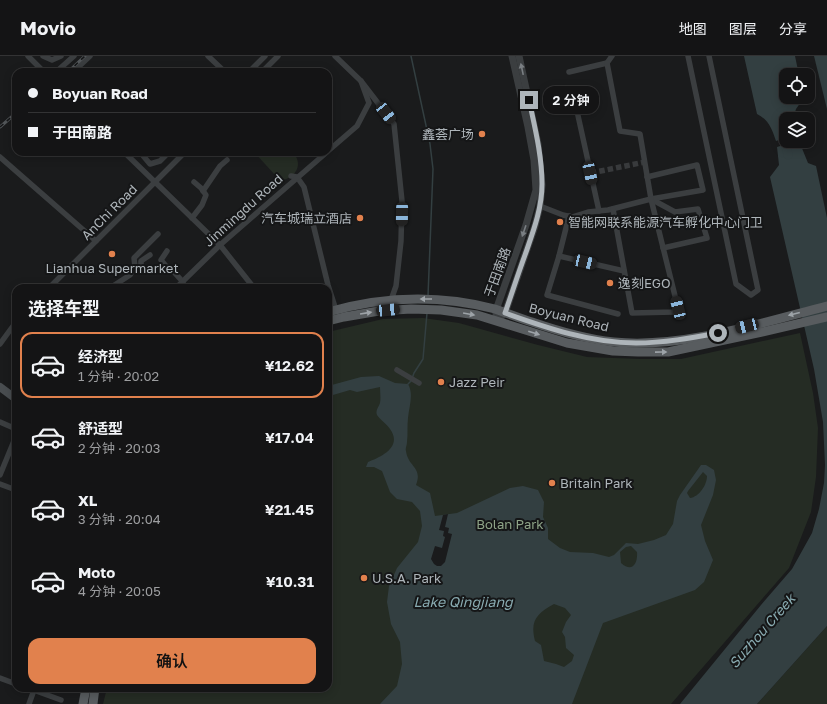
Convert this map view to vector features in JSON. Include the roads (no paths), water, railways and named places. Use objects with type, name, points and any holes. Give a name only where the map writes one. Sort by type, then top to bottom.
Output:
[{"type":"main road","name":"Boyuan Road","points":[[332,311],[365,303],[391,300],[441,299],[500,311],[570,334],[613,342],[636,343],[680,340],[718,333],[827,306]]},
{"type":"main road","name":"Boyuan Road","points":[[332,320],[364,313],[411,309],[441,310],[478,315],[567,343],[613,351],[668,352],[827,317]]},
{"type":"main road","points":[[0,387],[12,396]]},
{"type":"main road","points":[[83,704],[85,692]]},
{"type":"main road","points":[[93,704],[94,692]]},
{"type":"street","points":[[28,56],[40,68]]},
{"type":"street","points":[[43,56],[52,60],[61,56]]},
{"type":"street","points":[[60,68],[74,56]]},
{"type":"street","points":[[77,68],[90,56]]},
{"type":"street","points":[[208,56],[221,68]]},
{"type":"street","points":[[252,68],[265,56]]},
{"type":"street","points":[[266,68],[278,56]]},
{"type":"street","name":"Jinmingdu Road","points":[[332,148],[357,126],[369,103],[361,81],[335,56]]},
{"type":"street","name":"于田南路","points":[[500,311],[535,226],[540,206],[542,185],[538,144],[512,56]]},
{"type":"street","name":"于田南路","points":[[497,321],[536,190],[534,160],[522,88],[519,56]]},
{"type":"street","points":[[612,56],[607,64],[620,130],[640,134],[651,199],[678,308],[674,312],[632,313],[613,208]]},
{"type":"street","points":[[688,56],[736,284],[751,295],[758,290],[709,56]]},
{"type":"street","points":[[569,72],[607,64]]},
{"type":"street","points":[[361,81],[394,124],[402,201],[401,241],[396,286],[391,300]]},
{"type":"street","points":[[575,102],[599,211]]},
{"type":"street","points":[[128,156],[220,245],[251,284]]},
{"type":"street","points":[[143,156],[150,164],[160,161],[165,156]]},
{"type":"street","name":"AnChi Road","points":[[53,284],[181,156]]},
{"type":"street","name":"Jinmingdu Road","points":[[181,284],[220,245],[294,177],[322,156]]},
{"type":"street","points":[[0,157],[96,241]]},
{"type":"street","points":[[203,190],[220,166],[227,160]]},
{"type":"street","points":[[540,206],[572,217],[588,212],[599,211],[651,199],[703,190],[696,165],[647,177]]},
{"type":"street","points":[[294,177],[304,187],[328,284]]},
{"type":"street","points":[[192,218],[202,206],[206,196],[203,190],[194,182]]},
{"type":"street","points":[[651,199],[675,212],[698,209],[707,238],[663,248]]},
{"type":"street","points":[[569,216],[547,295],[618,314]]},
{"type":"street","points":[[116,284],[130,275],[135,267],[134,258],[158,234]]},
{"type":"street","points":[[167,251],[161,260],[166,266],[173,270],[183,282]]},
{"type":"street","points":[[135,267],[137,268],[141,265],[141,262],[150,255]]},
{"type":"street","points":[[559,256],[624,271]]},
{"type":"street","points":[[0,344],[12,328]]},
{"type":"street","points":[[398,370],[419,383]]},
{"type":"street","points":[[0,422],[12,427]]},
{"type":"street","points":[[0,475],[12,446]]},
{"type":"street","points":[[0,484],[12,488]]},
{"type":"street","points":[[0,678],[12,682]]},
{"type":"street","points":[[29,704],[33,692]]},
{"type":"street","points":[[39,692],[61,700]]},
{"type":"water","points":[[744,56],[795,56],[798,68],[779,68],[779,104],[800,104],[795,112],[779,112],[779,140],[776,141],[767,122],[757,114]]},
{"type":"water","points":[[814,56],[827,56],[827,109]]},
{"type":"water","name":"Suzhou Creek","points":[[777,147],[802,148],[808,163],[816,166],[827,218],[827,626],[757,704],[680,704],[792,569],[812,533],[819,509],[824,483],[825,465],[823,422],[814,369],[770,177],[779,165]]},
{"type":"water","name":"Lake Qingjiang","points":[[379,376],[395,383],[408,384],[411,396],[406,450],[407,456],[418,474],[416,485],[430,493],[435,516],[457,513],[510,488],[523,486],[538,490],[544,502],[543,517],[548,528],[548,539],[560,548],[570,552],[593,553],[609,557],[614,555],[626,543],[638,544],[666,535],[673,524],[677,501],[680,495],[701,465],[706,465],[714,470],[716,480],[713,495],[701,525],[705,541],[713,560],[704,582],[695,590],[603,623],[572,704],[380,704],[397,686],[402,664],[400,642],[391,624],[387,602],[389,586],[397,568],[418,542],[422,526],[420,511],[412,502],[397,499],[390,492],[382,471],[374,467],[366,467],[368,462],[389,450],[394,441],[390,429],[377,415],[377,410],[380,404],[380,387],[357,392],[350,390],[332,396],[332,385],[361,377]],"holes":[[[703,472],[707,476],[704,487],[699,493],[690,498],[687,493],[688,491]],[[631,546],[637,552],[637,556],[634,566],[628,567],[621,563],[620,552],[626,547]],[[554,604],[565,608],[571,615],[562,632],[565,637],[566,648],[574,655],[572,661],[564,667],[544,661],[541,645],[535,641],[533,628],[536,619],[543,611]]]},
{"type":"waterway","points":[[411,56],[430,144],[433,169],[428,296]]},
{"type":"waterway","points":[[786,148],[788,155]]},
{"type":"waterway","points":[[408,384],[423,359],[427,313]]},
{"type":"tunnel","points":[[591,173],[645,162]]},
{"type":"railway","points":[[72,68],[85,56]]},
{"type":"railway","points":[[0,127],[12,116]]},
{"type":"place","name":"鑫荟广场","points":[[482,134]]},
{"type":"place","name":"汽车城瑞立酒店","points":[[360,218]]},
{"type":"place","name":"智能网联系能源汽车孵化中心门卫","points":[[560,222]]},
{"type":"place","name":"Lianhua Supermarket","points":[[112,254]]},
{"type":"place","name":"逸刻EGO","points":[[610,283]]},
{"type":"place","name":"Jazz Peir","points":[[441,382]]},
{"type":"place","name":"Britain Park","points":[[552,483]]},
{"type":"place","name":"U.S.A. Park","points":[[364,578]]},
{"type":"park label","name":"Bolan Park","points":[[510,524]]}]
